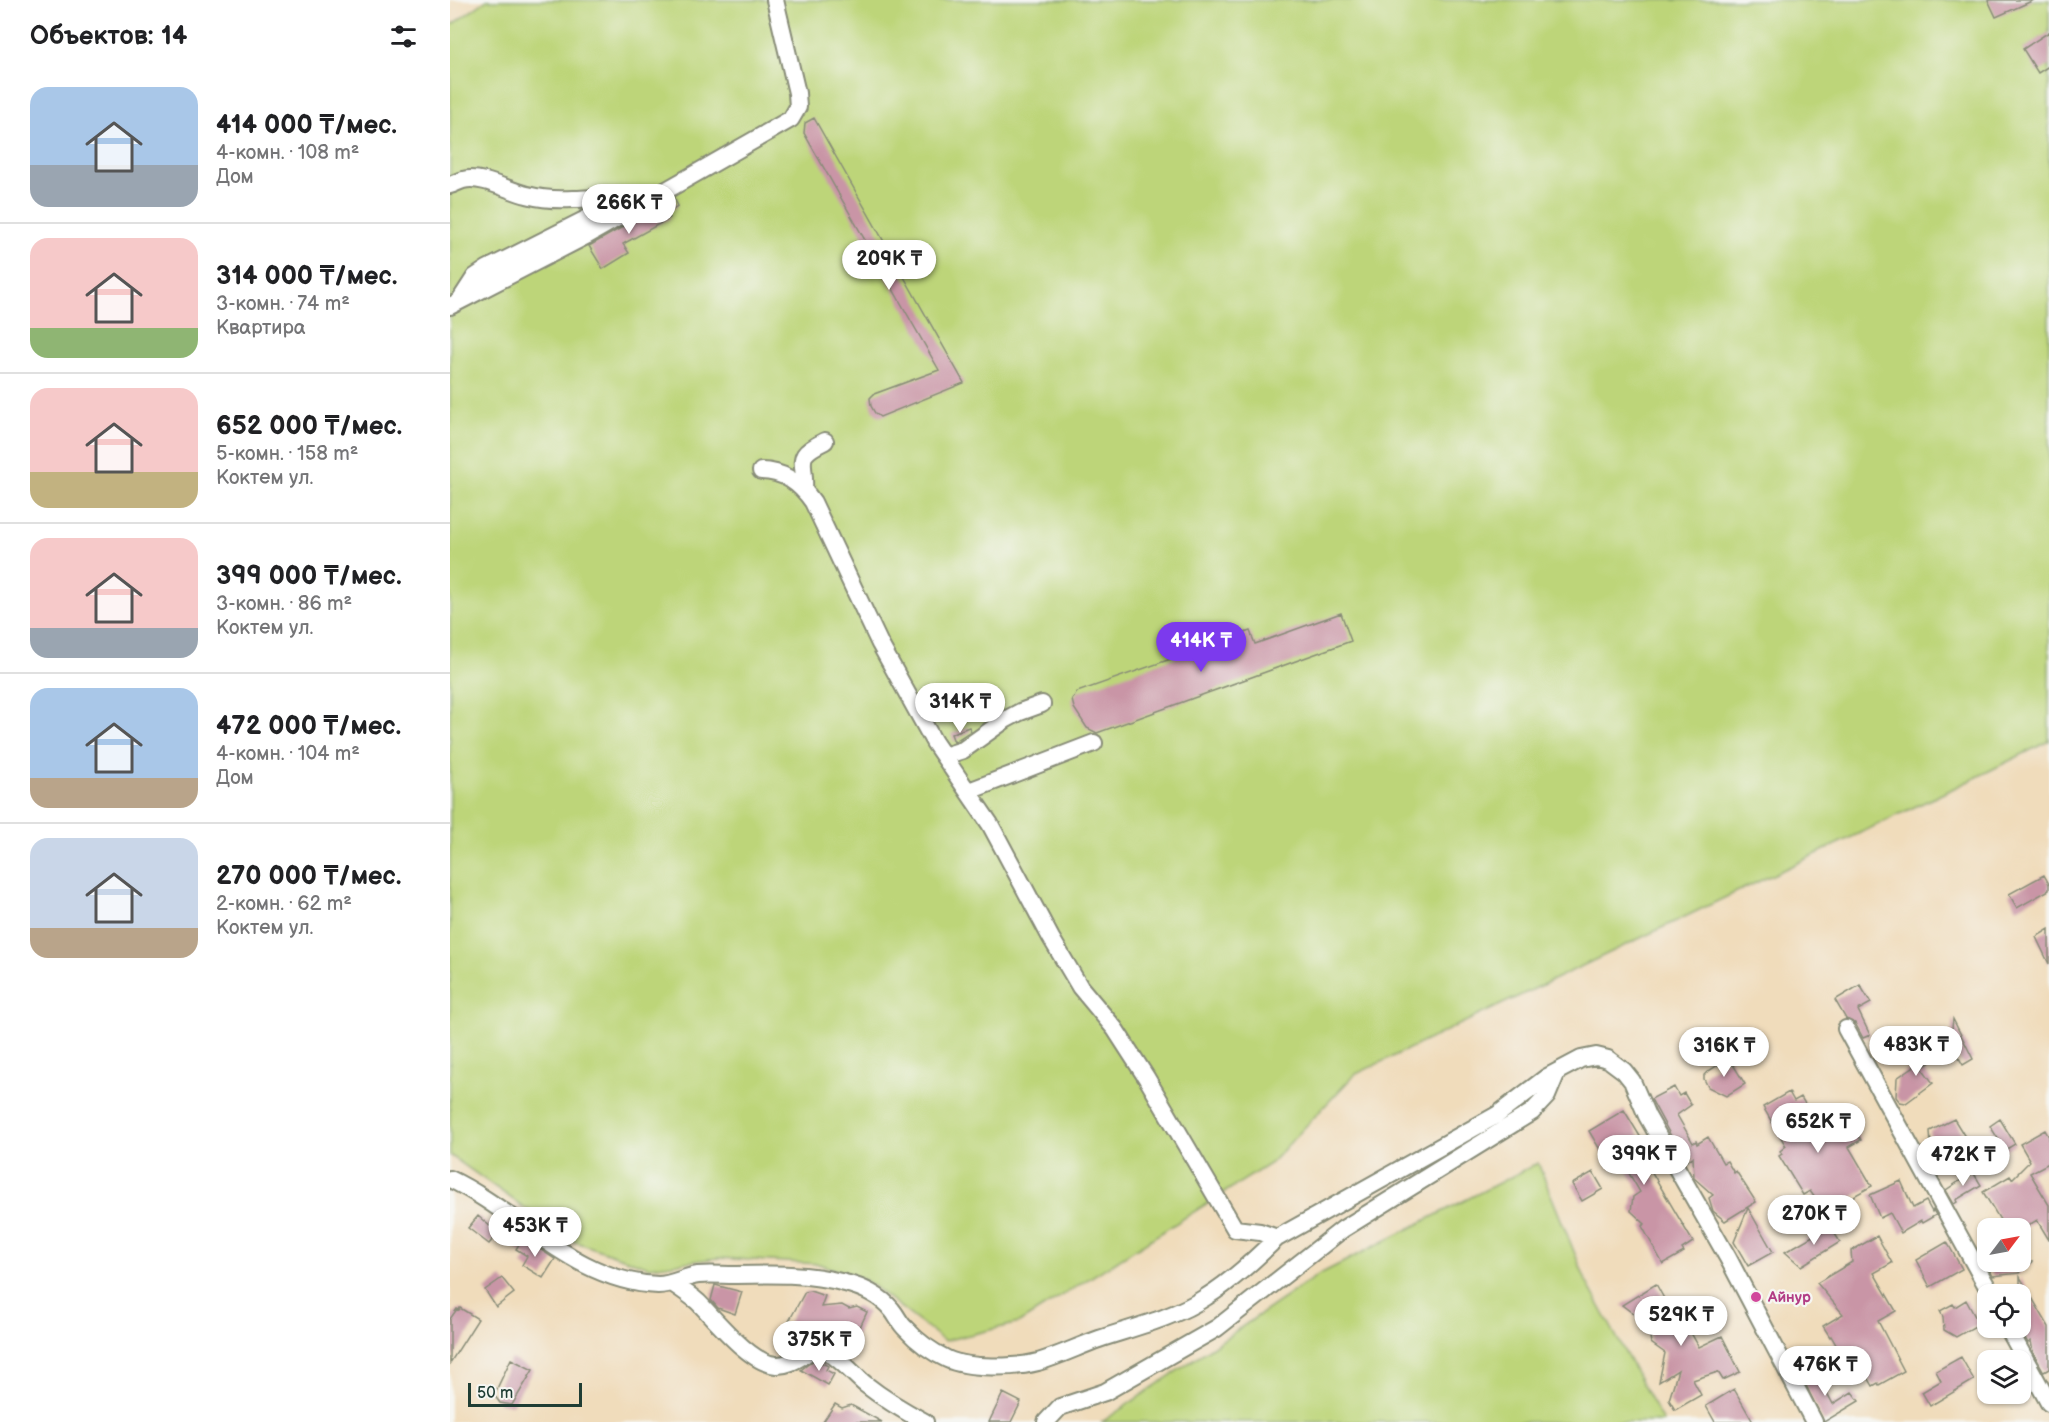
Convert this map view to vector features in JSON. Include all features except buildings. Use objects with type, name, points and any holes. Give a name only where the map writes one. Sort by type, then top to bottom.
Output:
[{"type":"street","points":[[455,303],[586,236],[625,206],[791,119],[798,107],[797,93],[775,0]]},
{"type":"street","points":[[450,185],[472,179],[526,195],[565,200],[604,198],[625,206]]},
{"type":"street","points":[[804,489],[805,479],[801,464],[806,454],[825,441]]},
{"type":"street","points":[[761,471],[774,471],[791,479],[804,489],[823,520],[880,644],[944,756],[969,791],[1006,852],[1051,938],[1080,987],[1115,1029],[1235,1229],[1277,1238]]},
{"type":"street","points":[[944,756],[963,750],[1012,716],[1042,704]]},
{"type":"street","points":[[969,791],[1094,743]]},
{"type":"street","points":[[1846,1029],[1986,1284]]},
{"type":"street","points":[[450,1179],[472,1190],[581,1264],[624,1279],[657,1285],[696,1275],[767,1273],[802,1275],[845,1283],[878,1297],[892,1310],[905,1328],[926,1346],[948,1359],[962,1364],[1006,1366],[1037,1362],[1183,1310],[1207,1297],[1249,1266],[1277,1238],[1497,1115],[1557,1072],[1581,1059],[1602,1057],[1624,1071],[1635,1088],[1647,1116],[1728,1258],[1814,1422]]},
{"type":"street","points":[[1046,1422],[1060,1407],[1105,1392],[1217,1328],[1343,1229],[1532,1112],[1547,1096],[1557,1072]]},
{"type":"street","points":[[672,1283],[698,1302],[742,1346],[765,1362],[777,1366],[793,1362],[806,1354]]},
{"type":"street","points":[[2013,1338],[2049,1403]]},
{"type":"street","points":[[829,1353],[841,1360],[900,1416],[925,1422]]},
{"type":"green space","points":[[487,0],[2049,0],[2049,741],[1354,1075],[1271,1163],[1019,1323],[944,1341],[865,1280],[819,1264],[718,1258],[649,1267],[570,1240],[450,1155],[450,26]]},
{"type":"green space","points":[[1538,1163],[1586,1281],[1663,1422],[1102,1422],[1318,1275]]},
{"type":"place","name":"Айнур","points":[[1756,1297]]}]
